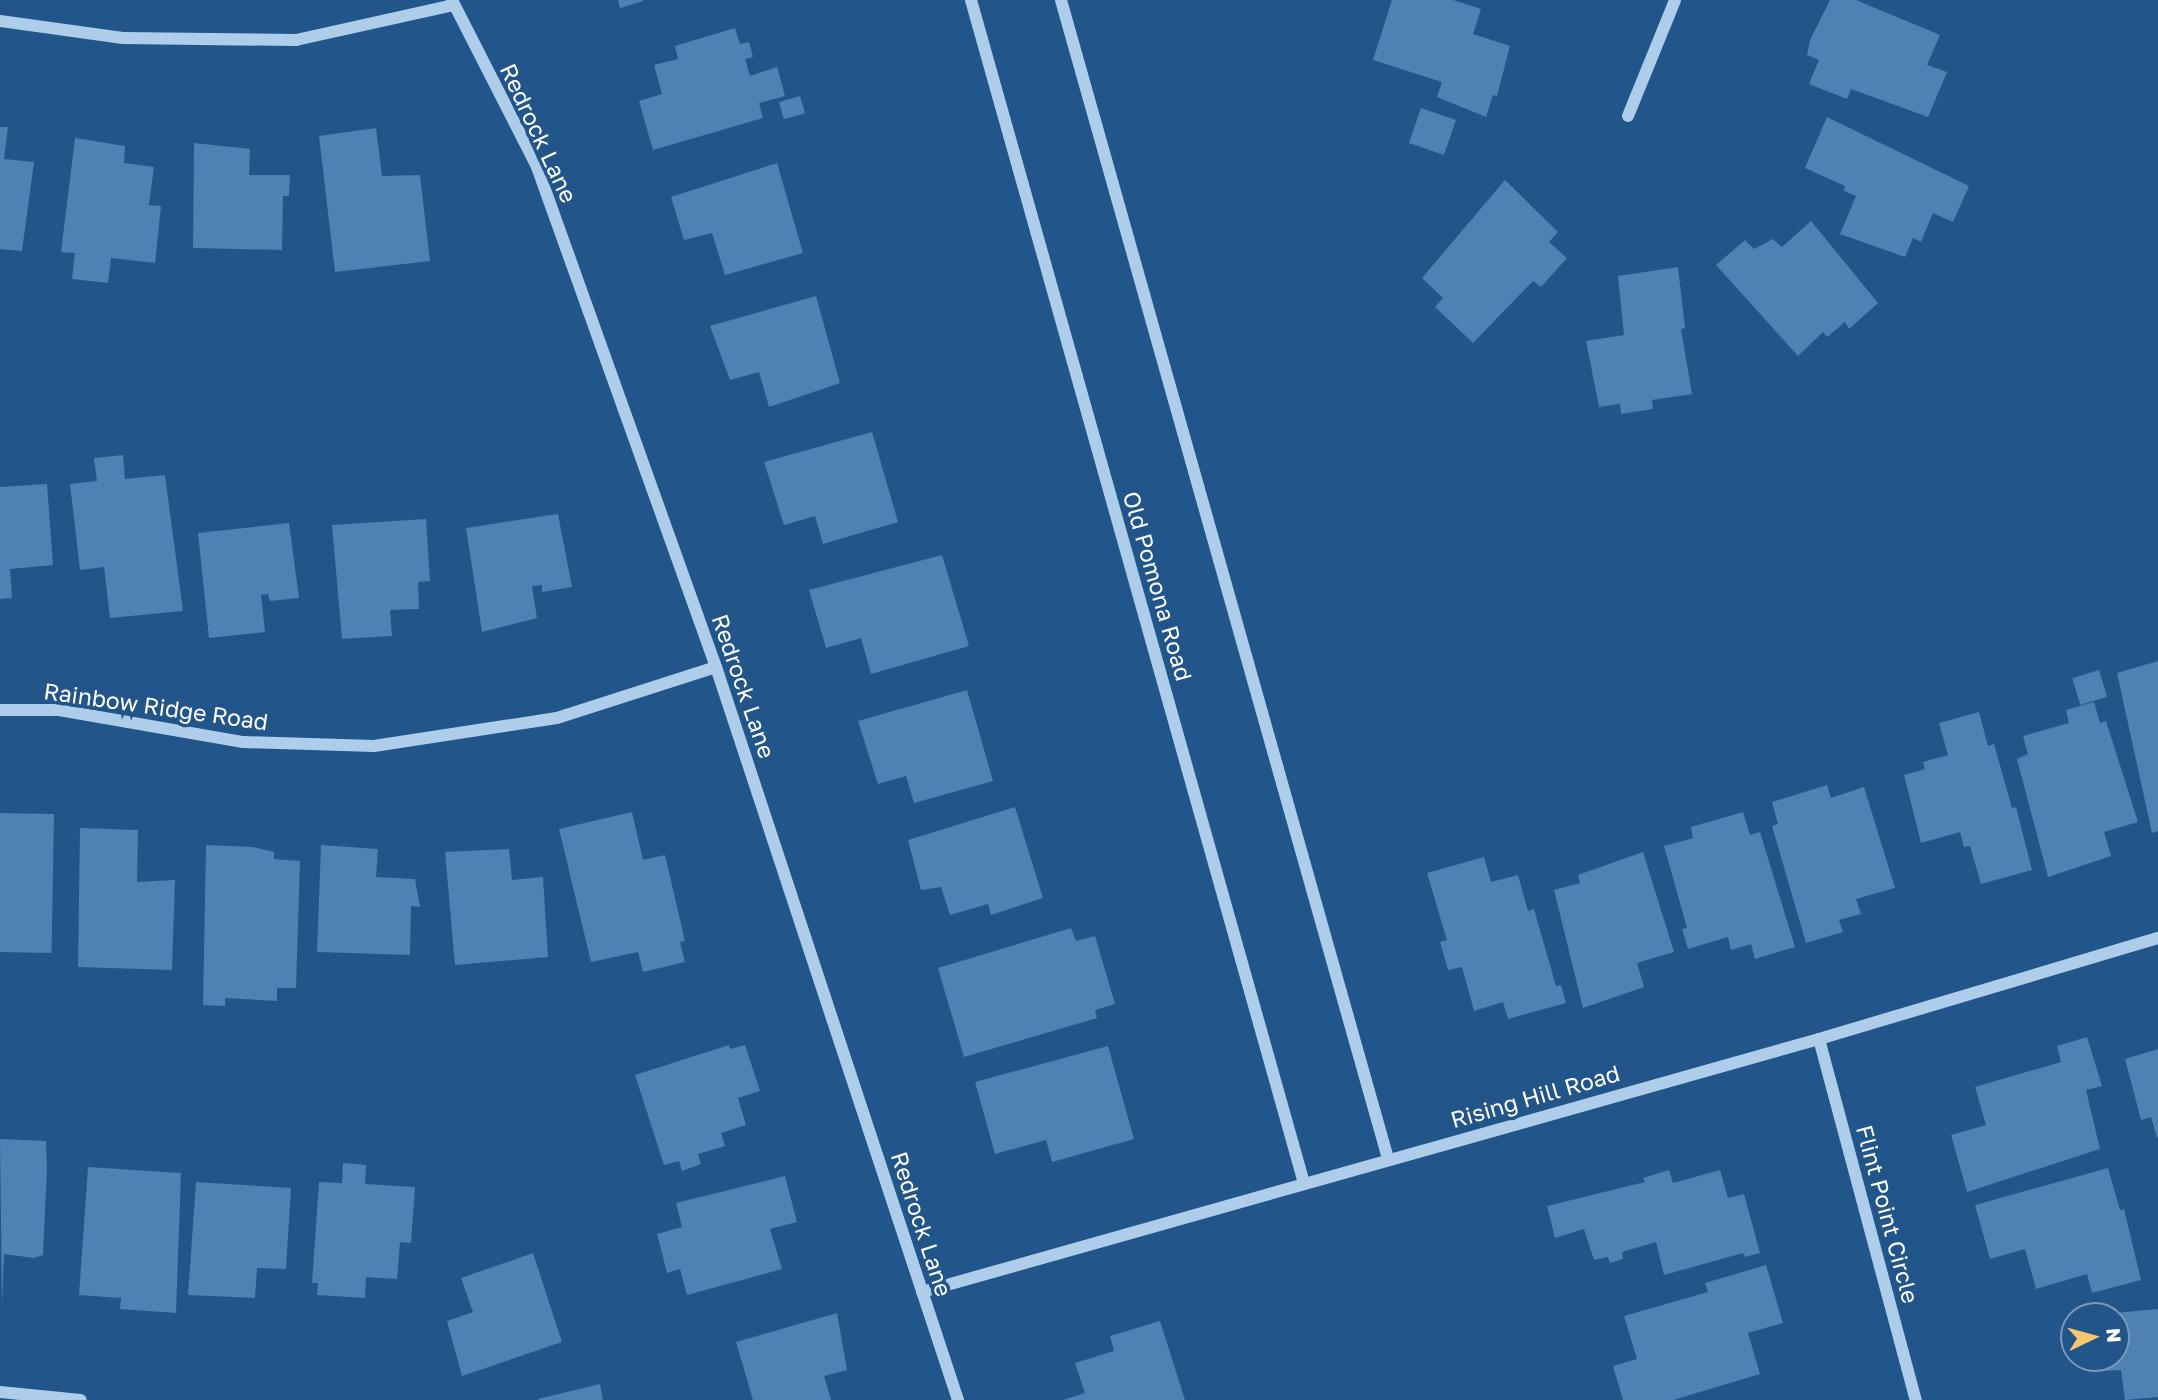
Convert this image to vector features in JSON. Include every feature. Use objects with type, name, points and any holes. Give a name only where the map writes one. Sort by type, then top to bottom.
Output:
[{"type":"street","name":"Old Pomona Road","points":[[971,0],[1304,1183]]},
{"type":"street","points":[[1061,0],[1388,1158]]},
{"type":"street","points":[[1628,116],[1675,0]]},
{"type":"street","points":[[0,21],[123,38],[296,40],[453,2]]},
{"type":"street","name":"Redrock Lane","points":[[453,2],[537,167],[716,667],[958,1400]]},
{"type":"street","name":"Rainbow Ridge Road","points":[[0,710],[59,710],[243,742],[374,746],[557,718],[716,667]]},
{"type":"street","name":"Rising Hill Road","points":[[922,1292],[1388,1158],[1819,1039],[2158,938]]},
{"type":"street","name":"Flint Point Circle","points":[[1819,1039],[1916,1400]]},
{"type":"street","points":[[0,1392],[81,1400]]},
{"type":"building","points":[[618,0],[643,0],[643,1],[620,8]]},
{"type":"building","points":[[1392,0],[1453,0],[1481,9],[1473,34],[1510,46],[1497,96],[1493,95],[1486,117],[1437,97],[1442,82],[1373,60]]},
{"type":"building","points":[[1830,0],[1856,0],[1940,35],[1927,65],[1947,72],[1928,117],[1851,89],[1847,99],[1809,84],[1819,60],[1807,55],[1810,40]]},
{"type":"building","points":[[735,28],[740,44],[749,42],[753,57],[745,59],[750,76],[777,67],[785,96],[759,103],[763,118],[653,150],[639,101],[662,94],[654,65],[678,59],[675,46]]},
{"type":"building","points":[[800,96],[805,113],[784,119],[779,102]]},
{"type":"building","points":[[1421,108],[1456,120],[1444,155],[1409,143]]},
{"type":"building","points":[[1827,117],[1969,186],[1953,222],[1933,213],[1921,242],[1913,238],[1905,257],[1840,234],[1856,196],[1844,191],[1845,186],[1805,168]]},
{"type":"building","points":[[0,127],[8,127],[4,159],[34,162],[22,251],[0,249]]},
{"type":"building","points":[[376,128],[382,176],[420,175],[430,261],[335,272],[319,136]]},
{"type":"building","points":[[75,138],[125,146],[124,163],[154,167],[149,205],[161,206],[155,263],[111,258],[108,283],[72,279],[75,253],[61,252]]},
{"type":"building","points":[[194,143],[250,149],[249,175],[290,175],[289,196],[283,196],[282,250],[193,248]]},
{"type":"building","points":[[777,163],[803,253],[725,275],[712,233],[684,240],[671,197]]},
{"type":"building","points":[[1505,180],[1558,232],[1549,242],[1567,258],[1541,287],[1533,281],[1473,343],[1435,307],[1443,298],[1422,278]]},
{"type":"building","points":[[1811,221],[1878,303],[1849,329],[1845,322],[1827,337],[1823,332],[1798,356],[1716,265],[1745,240],[1754,249],[1773,239],[1782,247]]},
{"type":"building","points":[[1678,267],[1685,328],[1681,329],[1692,394],[1652,400],[1653,409],[1621,414],[1620,404],[1599,407],[1586,341],[1624,335],[1618,276]]},
{"type":"building","points":[[816,296],[840,383],[769,407],[759,372],[730,380],[710,326]]},
{"type":"building","points":[[872,432],[898,522],[823,544],[815,516],[784,525],[764,462]]},
{"type":"building","points":[[123,455],[125,479],[165,475],[183,611],[110,618],[104,567],[80,570],[70,484],[97,481],[94,458]]},
{"type":"building","points":[[47,484],[53,565],[10,569],[12,598],[0,599],[0,487]]},
{"type":"building","points":[[558,514],[572,587],[542,592],[542,585],[532,586],[537,618],[482,632],[466,528]]},
{"type":"building","points":[[426,519],[430,581],[418,582],[419,609],[390,610],[392,636],[342,639],[332,525]]},
{"type":"building","points":[[289,523],[299,598],[270,601],[268,594],[261,595],[265,632],[209,638],[198,533]]},
{"type":"building","points":[[942,555],[969,646],[871,674],[861,638],[826,648],[809,590]]},
{"type":"building","points":[[2158,661],[2158,831],[2152,833],[2117,673]]},
{"type":"building","points":[[2099,670],[2107,697],[2080,705],[2072,678]]},
{"type":"building","points":[[967,690],[993,781],[914,803],[906,776],[878,784],[858,721]]},
{"type":"building","points":[[2094,702],[2100,723],[2106,721],[2138,822],[2104,832],[2111,856],[2048,877],[2017,759],[2028,754],[2023,736],[2069,723],[2066,710]]},
{"type":"building","points":[[1979,712],[1988,746],[1994,744],[2012,808],[2016,807],[2032,870],[1981,884],[1970,846],[1964,847],[1960,832],[1921,843],[1904,775],[1925,769],[1923,762],[1948,755],[1939,723]]},
{"type":"building","points":[[1827,785],[1831,798],[1864,787],[1895,888],[1856,899],[1861,914],[1839,920],[1843,932],[1806,943],[1772,826],[1778,824],[1772,802]]},
{"type":"building","points":[[1015,807],[1043,898],[991,915],[988,904],[950,915],[941,887],[921,890],[908,840]]},
{"type":"building","points":[[632,812],[643,860],[665,855],[685,941],[680,942],[685,962],[643,972],[638,952],[591,962],[559,829]]},
{"type":"building","points":[[1743,812],[1750,835],[1760,832],[1795,947],[1755,959],[1751,944],[1731,950],[1728,937],[1688,949],[1682,929],[1687,928],[1664,846],[1693,838],[1691,827]]},
{"type":"building","points":[[0,813],[54,814],[52,953],[0,952]]},
{"type":"building","points":[[80,828],[138,830],[137,882],[175,880],[172,970],[78,967]]},
{"type":"building","points":[[206,845],[253,847],[274,852],[274,859],[300,861],[296,988],[277,988],[277,1001],[225,998],[225,1006],[203,1005]]},
{"type":"building","points":[[321,845],[378,849],[376,877],[415,879],[420,907],[411,906],[410,955],[317,952]]},
{"type":"building","points":[[509,849],[512,880],[543,877],[548,957],[455,965],[445,852]]},
{"type":"building","points":[[1643,852],[1674,952],[1637,963],[1644,987],[1583,1008],[1554,890],[1580,883],[1578,875]]},
{"type":"building","points":[[1484,857],[1491,882],[1518,875],[1528,911],[1534,909],[1556,986],[1561,985],[1566,1003],[1508,1019],[1503,1002],[1474,1011],[1462,967],[1448,970],[1440,942],[1447,940],[1427,873]]},
{"type":"building","points":[[1071,928],[1076,941],[1095,936],[1115,1004],[1095,1010],[1097,1018],[964,1057],[938,968]]},
{"type":"building","points":[[2087,1037],[2102,1086],[2086,1090],[2100,1149],[1967,1192],[1951,1135],[1986,1125],[1975,1087],[2061,1062],[2057,1046]]},
{"type":"building","points":[[729,1045],[730,1049],[745,1045],[760,1091],[738,1098],[746,1125],[721,1133],[725,1146],[698,1154],[701,1164],[682,1171],[679,1161],[664,1165],[635,1075]]},
{"type":"building","points":[[1108,1046],[1134,1139],[1052,1162],[1046,1140],[995,1154],[975,1082]]},
{"type":"building","points":[[2158,1049],[2157,1138],[2151,1117],[2141,1120],[2125,1059]]},
{"type":"building","points":[[0,1139],[46,1141],[47,1168],[43,1255],[34,1258],[4,1254],[2,1306]]},
{"type":"building","points":[[343,1163],[366,1165],[365,1184],[415,1187],[411,1243],[400,1242],[397,1279],[366,1277],[365,1298],[317,1295],[318,1283],[312,1283],[319,1182],[342,1183]]},
{"type":"building","points":[[88,1167],[181,1173],[176,1313],[120,1309],[121,1298],[79,1295]]},
{"type":"building","points":[[2108,1168],[2120,1210],[2124,1209],[2141,1280],[2092,1293],[2087,1274],[2036,1289],[2025,1249],[1990,1259],[1975,1205]]},
{"type":"building","points":[[1669,1170],[1673,1183],[1720,1170],[1728,1198],[1744,1194],[1760,1253],[1745,1257],[1743,1253],[1664,1275],[1656,1242],[1622,1252],[1623,1259],[1610,1263],[1608,1257],[1594,1260],[1584,1229],[1555,1238],[1547,1206],[1645,1182],[1643,1178]]},
{"type":"building","points":[[785,1176],[797,1222],[770,1229],[782,1269],[687,1295],[680,1269],[667,1273],[657,1234],[682,1227],[676,1203]]},
{"type":"building","points":[[196,1182],[291,1188],[286,1269],[257,1268],[255,1298],[188,1295]]},
{"type":"building","points":[[533,1253],[562,1342],[462,1376],[447,1321],[473,1312],[461,1278]]},
{"type":"building","points":[[1766,1265],[1783,1323],[1748,1333],[1760,1374],[1673,1400],[1623,1400],[1613,1366],[1637,1359],[1624,1316],[1708,1292],[1705,1283]]},
{"type":"building","points":[[2158,1309],[2158,1397],[2125,1400],[2121,1372],[2130,1372],[2130,1312]]},
{"type":"building","points":[[837,1313],[847,1370],[824,1376],[831,1400],[753,1400],[736,1342]]},
{"type":"building","points":[[1160,1321],[1185,1400],[1063,1400],[1085,1393],[1075,1363],[1114,1351],[1110,1336]]},
{"type":"building","points":[[600,1384],[603,1400],[538,1400],[538,1399]]}]
